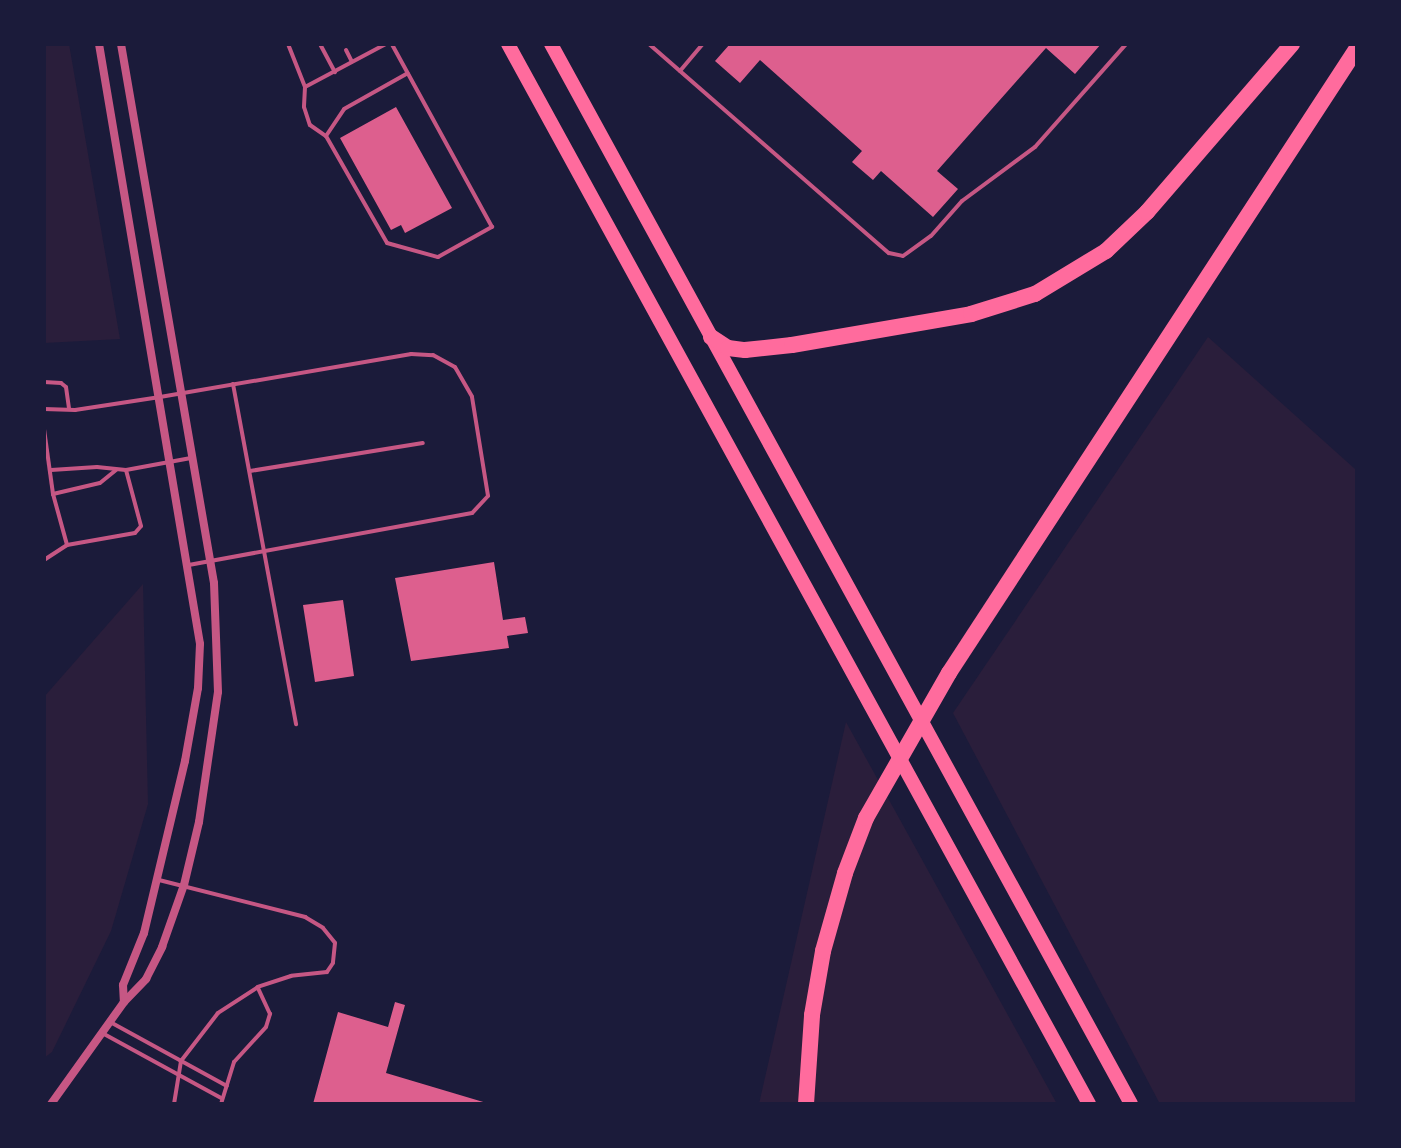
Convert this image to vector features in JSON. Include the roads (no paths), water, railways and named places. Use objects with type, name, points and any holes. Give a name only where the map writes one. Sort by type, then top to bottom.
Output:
[{"type":"highway","points":[[711,337],[728,348],[765,349],[971,314],[1035,294],[1106,251],[1147,212],[1292,44]]},
{"type":"highway","points":[[806,1104],[808,1044],[823,951],[845,873],[866,818],[949,673],[1357,48]]},
{"type":"main road","points":[[551,44],[1131,1104]]},
{"type":"main road","points":[[509,46],[1089,1104]]},
{"type":"street","points":[[99,44],[200,644],[198,688],[144,933],[123,985],[124,1002]]},
{"type":"street","points":[[51,1104],[151,968],[184,885],[199,822],[218,692],[218,616],[210,561],[121,44]]},
{"type":"lane","points":[[288,44],[305,87],[304,107],[310,125],[326,136],[387,243],[438,257],[492,227],[389,44],[305,87]]},
{"type":"lane","points":[[320,44],[335,72]]},
{"type":"lane","points":[[649,44],[889,253],[903,256],[931,236],[962,201],[1035,147],[1126,44]]},
{"type":"lane","points":[[680,71],[703,44]]},
{"type":"lane","points":[[346,50],[353,63]]},
{"type":"lane","points":[[326,136],[344,109],[408,73]]},
{"type":"lane","points":[[44,409],[69,409],[160,397],[411,354],[433,355],[455,367],[472,397],[488,496],[472,513],[189,565]]},
{"type":"lane","points":[[44,382],[61,383],[66,387],[69,409]]},
{"type":"lane","points":[[233,384],[296,724]]},
{"type":"lane","points":[[44,429],[53,494],[67,545]]},
{"type":"lane","points":[[250,471],[423,443]]},
{"type":"lane","points":[[51,470],[97,467],[126,470],[191,458]]},
{"type":"lane","points":[[53,494],[100,483],[116,470]]},
{"type":"lane","points":[[44,560],[67,545],[135,533],[141,526],[126,470]]},
{"type":"lane","points":[[157,880],[305,917],[323,928],[335,943],[333,963],[327,972],[291,976],[258,987],[218,1013],[181,1061],[174,1104]]},
{"type":"lane","points":[[104,1034],[222,1101],[242,1050],[266,1027],[270,1014],[258,987]]},
{"type":"lane","points":[[112,1023],[227,1086]]}]
